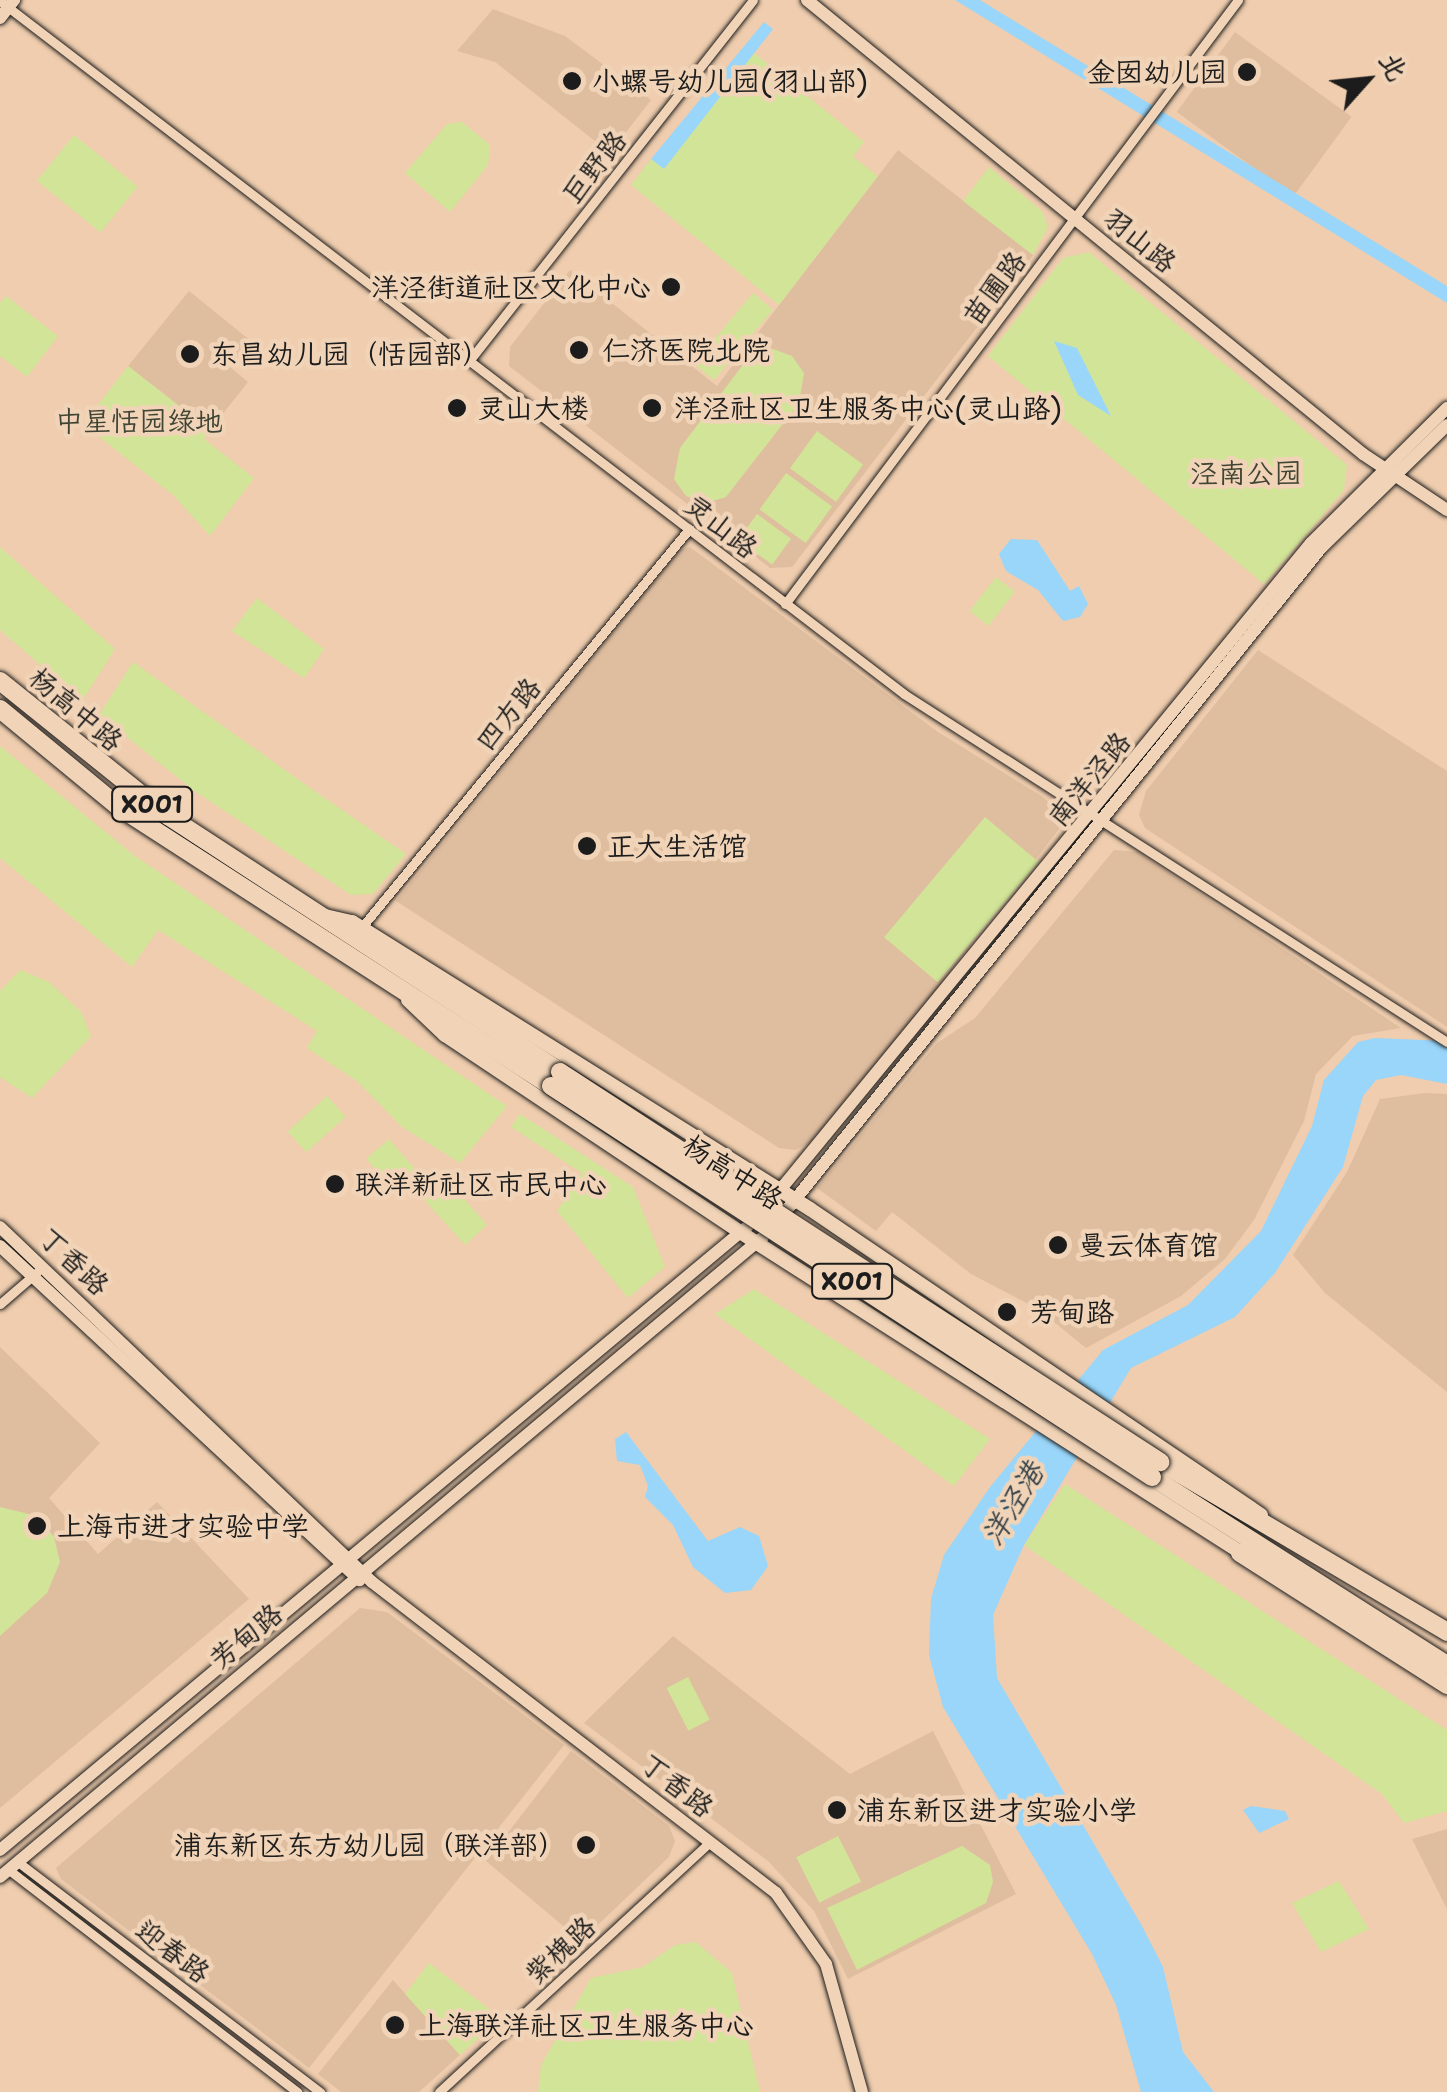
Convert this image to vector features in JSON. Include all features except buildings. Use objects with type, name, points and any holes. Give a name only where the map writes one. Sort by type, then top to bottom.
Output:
[{"type":"highway","name":"杨高中路","points":[[0,681],[168,816],[556,1079],[1156,1470],[1447,1666]]},
{"type":"highway","name":"杨高中路","points":[[0,709],[119,807],[397,989],[556,1079]]},
{"type":"highway","name":"杨高中路","points":[[1156,1470],[1447,1632]]},
{"type":"highway","points":[[1240,1553],[1447,1685]]},
{"type":"main road","name":"羽山路","points":[[807,0],[1388,473],[1447,510]]},
{"type":"main road","name":"南洋泾路","points":[[797,1201],[1290,568],[1388,473],[1447,408]]},
{"type":"main road","name":"南洋泾路","points":[[1388,473],[1447,425]]},
{"type":"main road","name":"南洋泾路","points":[[782,1192],[1099,818]]},
{"type":"main road","name":"杨高中路","points":[[315,913],[361,928],[797,1201],[1233,1491],[1308,1555]]},
{"type":"main road","name":"X001","points":[[397,989],[444,1035],[736,1229]]},
{"type":"main road","name":"芳甸路","points":[[4,1859],[344,1560],[782,1192]]},
{"type":"main road","name":"芳甸路","points":[[4,1859],[364,1577],[757,1243],[797,1201]]},
{"type":"main road","name":"丁香路","points":[[0,1226],[37,1271],[344,1560],[776,1893],[812,1939],[836,1992],[862,2092]]},
{"type":"main road","name":"杨高中路","points":[[736,1229],[1240,1553],[1447,1666]]},
{"type":"main road","name":"丁香路","points":[[0,1246],[37,1271]]},
{"type":"street","name":"巨野路","points":[[469,361],[753,0]]},
{"type":"street","name":"苗圃路","points":[[785,604],[1238,0]]},
{"type":"street","name":"灵山路","points":[[6,6],[938,719],[1447,1042]]},
{"type":"street","name":"四方路","points":[[361,928],[689,529]]},
{"type":"street","points":[[0,1304],[37,1271]]},
{"type":"street","name":"紫槐路","points":[[440,2092],[710,1842]]},
{"type":"street","name":"迎春路","points":[[4,1859],[296,2092]]},
{"type":"street","name":"迎春路","points":[[4,1859],[320,2092]]},
{"type":"shaded area","name":"小螺号幼儿园(羽山部)","points":[[493,9],[565,36],[651,100],[610,153],[495,62],[457,51]]},
{"type":"shaded area","name":"金囡幼儿园","points":[[1235,32],[1351,117],[1293,197],[1177,112]]},
{"type":"shaded area","points":[[898,150],[1033,255],[792,567],[770,568],[509,366],[510,347],[570,270],[717,386]]},
{"type":"shaded area","name":"东昌幼儿园（恬园部）","points":[[189,291],[251,341],[230,367],[248,382],[210,430],[128,366]]},
{"type":"shaded area","points":[[690,547],[938,732],[1043,797],[1060,813],[1062,825],[902,1034],[814,1140],[795,1150],[779,1148],[396,901],[680,550]]},
{"type":"shaded area","points":[[1258,650],[1447,771],[1447,1027],[1145,828],[1139,815],[1146,791]]},
{"type":"shaded area","points":[[1114,850],[1138,852],[1401,1028],[1353,1036],[1316,1074],[1304,1121],[1254,1220],[1225,1259],[1181,1296],[1086,1348],[1038,1309],[971,1274],[892,1212],[876,1231],[817,1188],[937,1043],[975,1018]]},
{"type":"shaded area","points":[[1447,1094],[1447,1392],[1325,1293],[1293,1255],[1347,1172],[1380,1099]]},
{"type":"shaded area","points":[[0,1347],[100,1443],[49,1498],[98,1554],[157,1502],[249,1599],[0,1808]]},
{"type":"shaded area","points":[[360,1608],[387,1612],[564,1745],[309,2068],[61,1879],[56,1868]]},
{"type":"shaded area","name":"浦东新区进才实验小学","points":[[673,1636],[850,1774],[933,1731],[1016,1894],[848,1979],[814,1911],[768,1861],[584,1723]]},
{"type":"shaded area","name":"浦东新区东方幼儿园（联洋部）","points":[[571,1751],[669,1826],[675,1841],[669,1857],[581,1941],[486,1861]]},
{"type":"shaded area","points":[[1447,1829],[1447,1909],[1412,1839]]},
{"type":"shaded area","name":"上海联洋社区卫生服务中心","points":[[393,1980],[460,2055],[419,2092],[341,2092],[318,2074]]},
{"type":"green space","points":[[754,53],[864,142],[853,157],[878,176],[779,305],[631,185],[651,159],[664,168]]},
{"type":"green space","points":[[462,122],[490,145],[488,165],[450,212],[405,173],[447,124]]},
{"type":"green space","points":[[74,135],[138,187],[101,232],[37,181]]},
{"type":"green space","points":[[989,167],[1042,211],[1048,227],[1033,255],[963,201]]},
{"type":"green space","name":"泾南公园","points":[[1089,252],[1347,465],[1344,490],[1264,584],[988,356],[1063,258]]},
{"type":"green space","points":[[753,293],[773,310],[714,380],[694,363]]},
{"type":"green space","points":[[6,296],[58,336],[27,377],[0,356],[0,303]]},
{"type":"green space","points":[[773,349],[792,356],[804,373],[799,403],[726,497],[706,503],[686,496],[674,479],[680,448],[745,362]]},
{"type":"green space","name":"中星恬园绿地","points":[[128,366],[210,430],[204,439],[254,478],[210,536],[173,495],[83,424]]},
{"type":"green space","points":[[817,431],[863,465],[836,502],[790,468]]},
{"type":"green space","points":[[786,473],[832,507],[806,543],[760,509]]},
{"type":"green space","points":[[757,514],[791,539],[772,565],[738,540]]},
{"type":"green space","points":[[0,547],[115,649],[82,701],[0,630]]},
{"type":"green space","points":[[996,577],[1015,592],[988,626],[970,611]]},
{"type":"green space","points":[[257,598],[324,649],[304,678],[232,631]]},
{"type":"green space","points":[[133,662],[406,854],[373,894],[351,895],[196,792],[99,715]]},
{"type":"green space","points":[[0,746],[135,856],[507,1106],[460,1163],[402,1127],[357,1081],[307,1048],[317,1031],[158,930],[132,967],[0,858]]},
{"type":"green space","points":[[985,817],[1039,862],[938,982],[884,937]]},
{"type":"green space","points":[[20,970],[49,982],[81,1012],[91,1036],[32,1098],[0,1077],[0,991]]},
{"type":"green space","points":[[327,1096],[346,1117],[306,1152],[288,1131]]},
{"type":"green space","points":[[520,1114],[633,1187],[665,1267],[628,1298],[557,1211],[582,1173],[511,1127]]},
{"type":"green space","points":[[389,1139],[416,1170],[393,1190],[366,1159]]},
{"type":"green space","points":[[445,1178],[487,1225],[465,1245],[423,1198]]},
{"type":"green space","points":[[754,1289],[990,1439],[954,1486],[715,1314]]},
{"type":"green space","points":[[1065,1484],[1447,1730],[1447,1811],[1404,1823],[1382,1794],[1024,1545]]},
{"type":"green space","points":[[0,1507],[37,1516],[54,1537],[60,1562],[47,1593],[0,1636]]},
{"type":"green space","points":[[688,1677],[710,1720],[688,1731],[667,1688]]},
{"type":"green space","points":[[838,1836],[861,1881],[819,1903],[796,1857]]},
{"type":"green space","points":[[962,1846],[990,1865],[993,1882],[986,1903],[857,1970],[827,1908]]},
{"type":"green space","points":[[1339,1881],[1369,1929],[1321,1952],[1292,1903]]},
{"type":"green space","points":[[696,1942],[732,1973],[760,2092],[538,2092],[541,2065],[591,1978],[643,1967],[675,1945]]},
{"type":"green space","points":[[429,1963],[501,2018],[460,2055],[405,1994]]},
{"type":"water","points":[[955,0],[980,0],[1447,286],[1447,303]]},
{"type":"water","points":[[764,22],[773,29],[664,169],[651,159]]},
{"type":"water","points":[[1054,341],[1077,348],[1111,416],[1078,395]]},
{"type":"water","points":[[1011,539],[1037,540],[1070,591],[1079,586],[1088,604],[1080,617],[1063,621],[1038,590],[1006,571],[999,554]]},
{"type":"water","name":"洋泾港","points":[[1375,1038],[1447,1041],[1447,1084],[1401,1075],[1376,1080],[1363,1096],[1343,1167],[1275,1273],[1235,1317],[1131,1368],[1024,1545],[993,1615],[997,1678],[1142,1926],[1163,1967],[1183,2052],[1214,2092],[1141,2092],[1116,2005],[1092,1954],[943,1707],[929,1655],[931,1599],[944,1555],[990,1487],[1103,1350],[1188,1305],[1261,1231],[1312,1126],[1324,1080],[1358,1042]]},
{"type":"water","points":[[626,1432],[708,1541],[740,1527],[759,1536],[768,1566],[751,1590],[725,1593],[693,1567],[673,1525],[645,1497],[648,1486],[640,1465],[617,1461],[615,1439]]},
{"type":"water","points":[[1251,1806],[1285,1811],[1289,1819],[1259,1833],[1243,1810]]},
{"type":"place","name":"金囡幼儿园","points":[[1247,72]]},
{"type":"place","name":"小螺号幼儿园(羽山部)","points":[[572,81]]},
{"type":"place","name":"洋泾街道社区文化中心","points":[[671,287]]},
{"type":"place","name":"仁济医院北院","points":[[579,350]]},
{"type":"place","name":"东昌幼儿园（恬园部）","points":[[190,354]]},
{"type":"place","name":"灵山大楼","points":[[457,408]]},
{"type":"place","name":"洋泾社区卫生服务中心(灵山路)","points":[[652,408]]},
{"type":"place","name":"正大生活馆","points":[[587,846]]},
{"type":"place","name":"联洋新社区市民中心","points":[[335,1184]]},
{"type":"place","name":"曼云体育馆","points":[[1058,1245]]},
{"type":"place","name":"芳甸路","points":[[1007,1312]]},
{"type":"place","name":"上海市进才实验中学","points":[[37,1526]]},
{"type":"place","name":"浦东新区进才实验小学","points":[[837,1810]]},
{"type":"place","name":"浦东新区东方幼儿园（联洋部）","points":[[586,1845]]},
{"type":"place","name":"上海联洋社区卫生服务中心","points":[[395,2025]]}]
